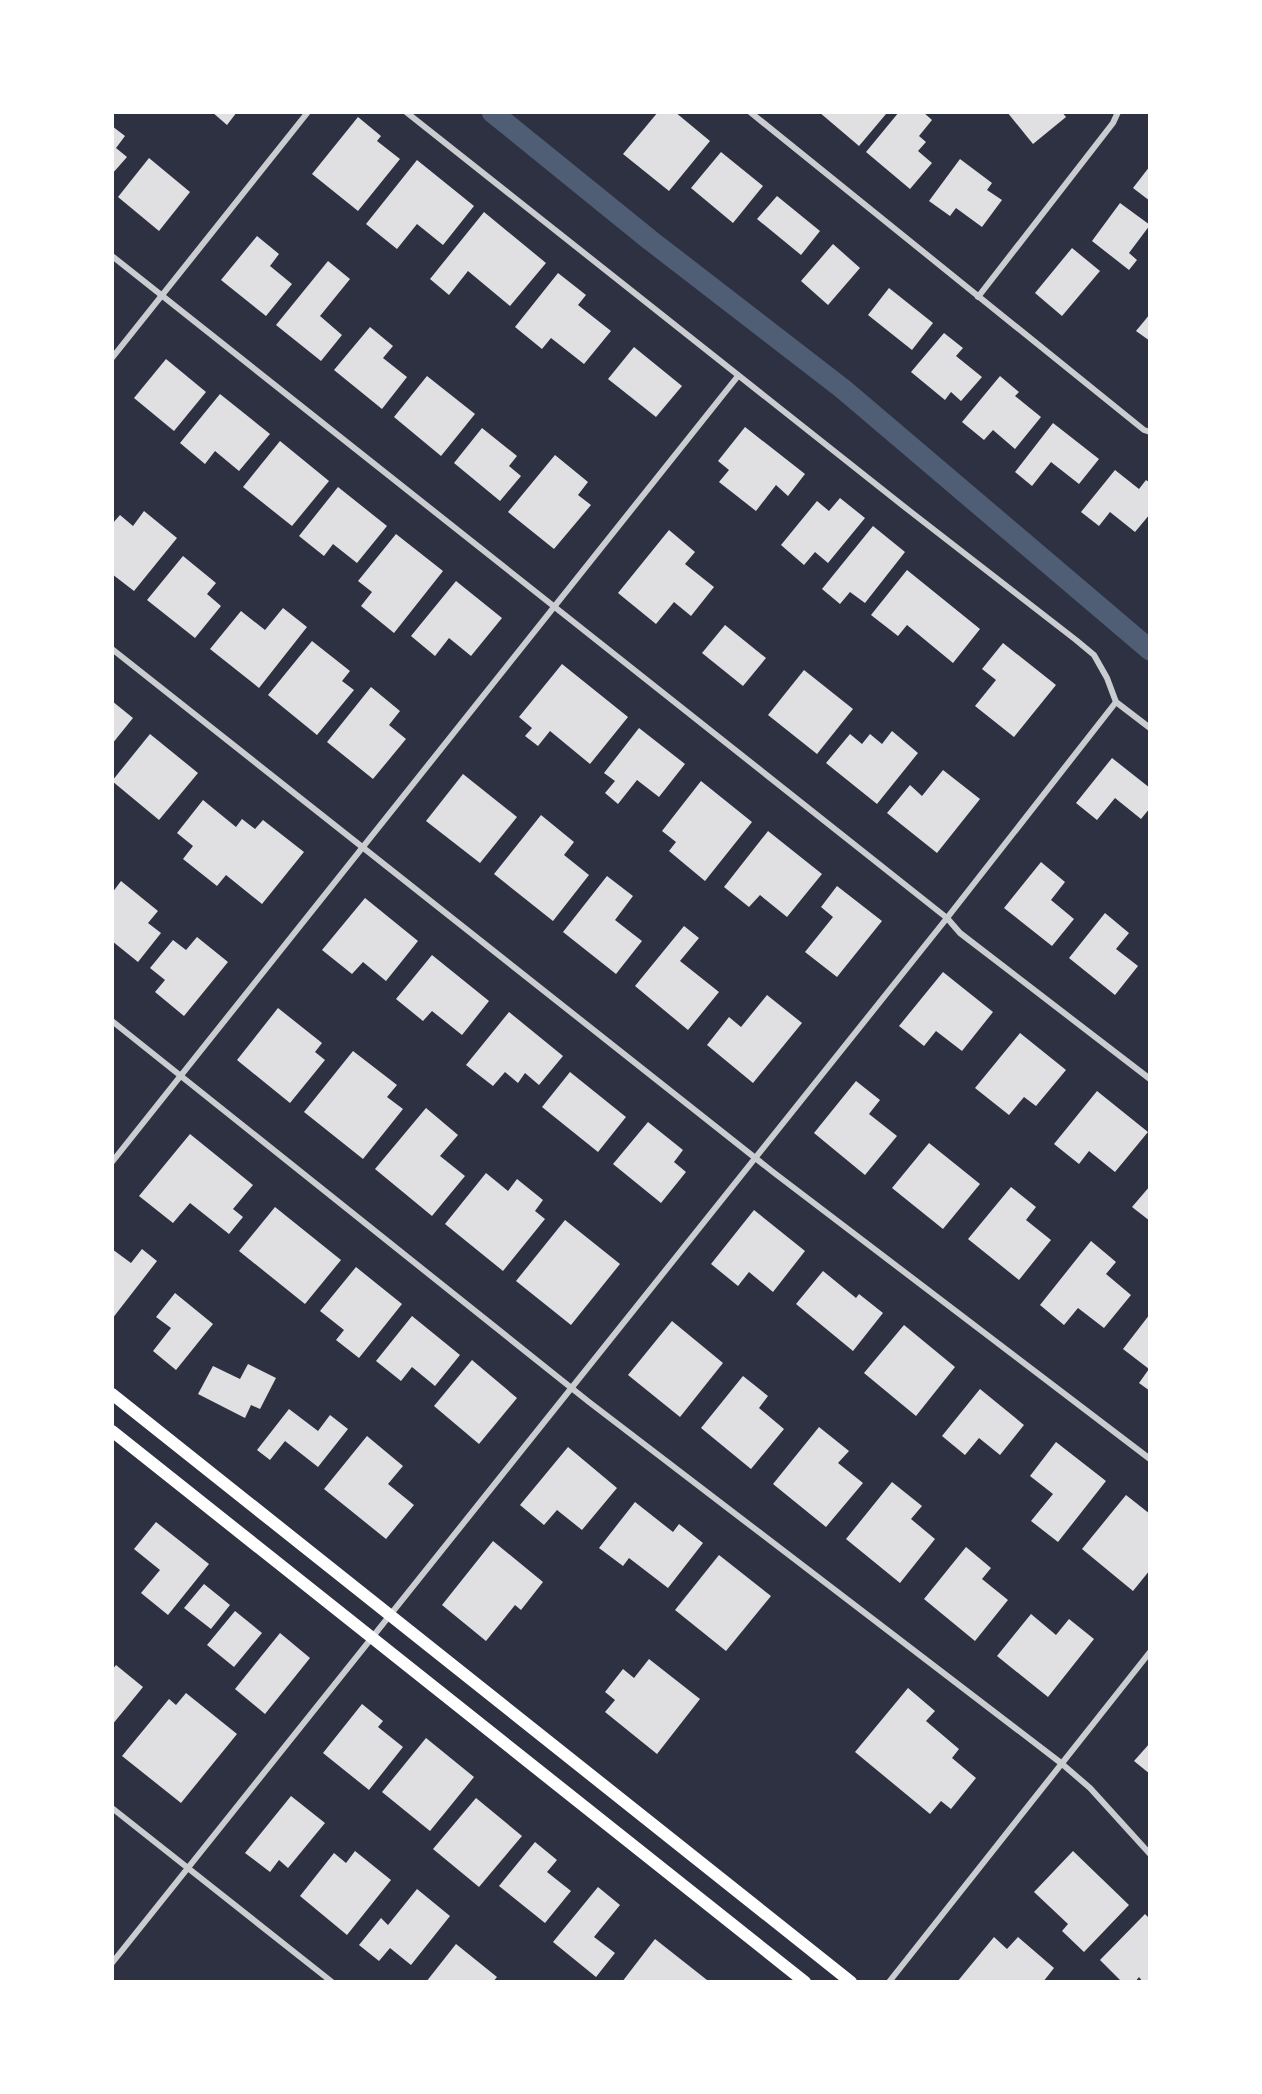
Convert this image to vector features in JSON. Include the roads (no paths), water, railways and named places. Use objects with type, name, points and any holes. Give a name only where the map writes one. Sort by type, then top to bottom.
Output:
[{"type":"main road","points":[[112,1394],[851,1982]]},
{"type":"main road","points":[[112,1431],[805,1982]]},
{"type":"street","points":[[112,358],[308,112]]},
{"type":"street","points":[[406,112],[738,376],[1076,640],[1094,655],[1107,678],[1116,702],[1149,728]]},
{"type":"street","points":[[750,112],[1143,430],[1149,432]]},
{"type":"street","points":[[978,297],[1113,123],[1118,112]]},
{"type":"street","points":[[112,256],[947,918],[960,933],[1149,1079]]},
{"type":"street","points":[[112,1162],[738,376]]},
{"type":"street","points":[[112,649],[755,1156],[1149,1459]]},
{"type":"street","points":[[112,1963],[947,918],[1116,702]]},
{"type":"street","points":[[112,1021],[588,1402],[1061,1764],[1090,1788],[1149,1854]]},
{"type":"street","points":[[889,1982],[1149,1652]]},
{"type":"street","points":[[112,1808],[332,1982]]},
{"type":"waterway","points":[[492,112],[650,240],[843,389],[1150,650]]}]
